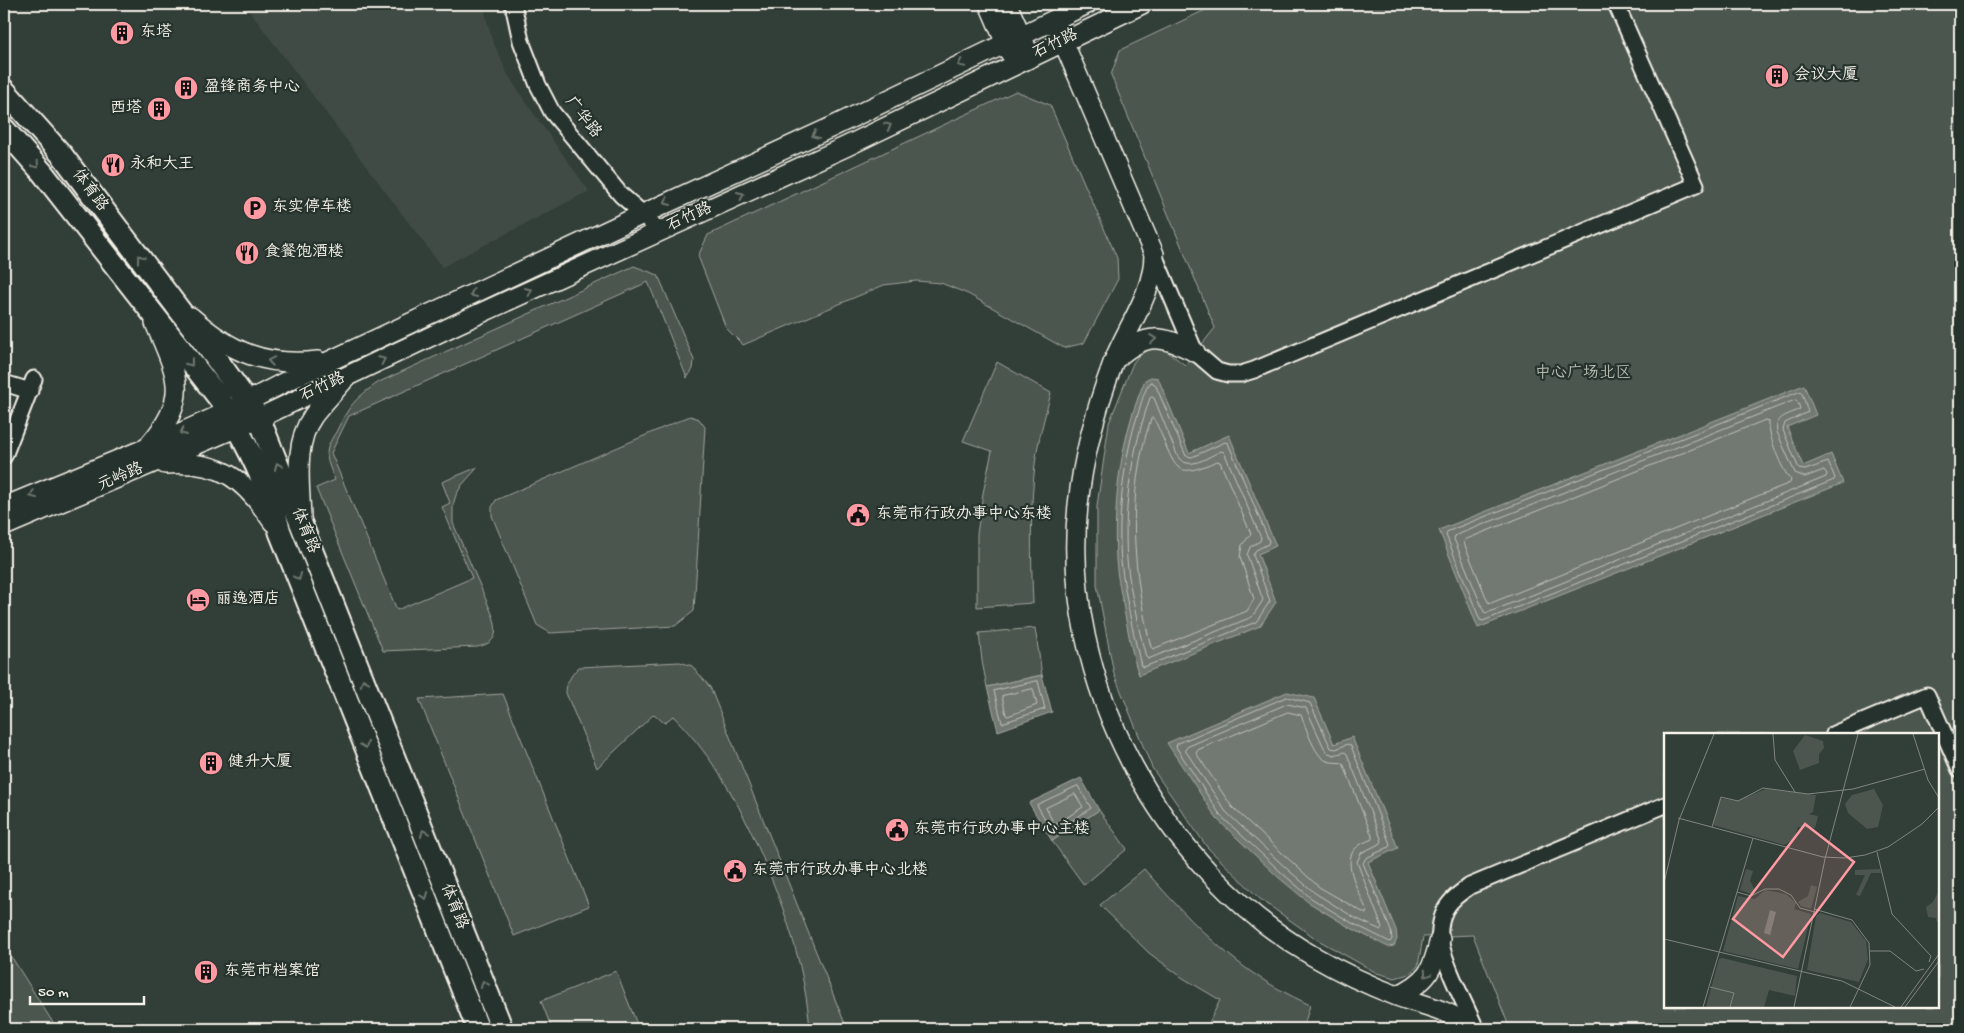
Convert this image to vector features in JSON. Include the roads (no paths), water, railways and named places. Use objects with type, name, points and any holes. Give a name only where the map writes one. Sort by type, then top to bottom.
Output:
[{"type":"main road","name":"体育路","points":[[4,90],[62,155],[259,418],[502,1029]]},
{"type":"main road","name":"体育路","points":[[4,129],[42,172],[232,420],[255,462],[275,510],[280,532],[478,1029]]},
{"type":"street","name":"广华路","points":[[514,4],[521,41],[538,85],[552,112],[621,195],[643,214],[659,232]]},
{"type":"street","points":[[989,4],[1013,40],[1023,61]]},
{"type":"street","points":[[1007,4],[1013,40]]},
{"type":"street","name":"石竹路","points":[[232,420],[246,402],[834,126],[1087,4]]},
{"type":"street","name":"石竹路","points":[[232,420],[259,418],[845,147],[1142,4]]},
{"type":"street","points":[[1114,361],[1129,347],[1149,339],[1159,338],[1175,342],[1195,352],[1217,371],[1228,374],[1240,374],[1254,370],[1696,185],[1616,4]]},
{"type":"street","points":[[1054,20],[1195,352]]},
{"type":"street","points":[[1154,254],[1154,267],[1150,284],[1114,361],[1087,444],[1078,506],[1076,556],[1081,612],[1090,656],[1102,697],[1127,755],[1170,826],[1218,882],[1250,911],[1282,936],[1344,973],[1397,996],[1452,1014],[1474,1029]]},
{"type":"street","points":[[169,296],[204,329],[237,350],[265,360],[293,364],[336,359]]},
{"type":"street","points":[[149,311],[170,358],[178,388],[173,411],[150,456],[208,465],[232,476],[257,497],[280,532]]},
{"type":"street","points":[[301,524],[300,469],[302,443],[312,418],[348,376]]},
{"type":"street","points":[[4,383],[32,385],[4,456]]},
{"type":"street","name":"元岭路","points":[[4,526],[150,456],[232,420]]},
{"type":"street","name":"元岭路","points":[[4,507],[150,456]]},
{"type":"street","points":[[1836,733],[1927,695],[1960,770]]},
{"type":"street","points":[[1397,996],[1421,983],[1429,973],[1436,958],[1441,922],[1446,908],[1456,896],[1470,886],[1664,805]]},
{"type":"street","points":[[1440,939],[1474,1029]]},
{"type":"water","points":[[1151,377],[1158,378],[1189,453],[1229,435],[1276,546],[1258,554],[1276,602],[1260,626],[1139,675],[1134,660],[1117,573],[1115,536],[1120,468],[1124,445],[1145,380]]},
{"type":"water","points":[[1804,385],[1816,415],[1787,427],[1803,466],[1831,454],[1843,483],[1478,628],[1439,530]]},
{"type":"water","points":[[1042,675],[1052,712],[998,731],[987,687]]},
{"type":"water","points":[[1287,692],[1314,698],[1334,744],[1352,737],[1398,848],[1368,862],[1396,930],[1397,939],[1394,946],[1388,947],[1349,927],[1308,902],[1278,877],[1217,819],[1167,743]]},
{"type":"water","points":[[1081,778],[1099,810],[1052,841],[1029,803]]},
{"type":"place","name":"东塔","points":[[122,33]]},
{"type":"place","name":"会议大厦","points":[[1777,76]]},
{"type":"place","name":"盈锋商务中心","points":[[186,88]]},
{"type":"place","name":"西塔","points":[[159,109]]},
{"type":"place","name":"永和大王","points":[[113,165]]},
{"type":"place","name":"东实停车楼","points":[[255,208]]},
{"type":"place","name":"食餐饱酒楼","points":[[247,253]]},
{"type":"place","name":"东莞市行政办事中心东楼","points":[[858,515]]},
{"type":"place","name":"丽逸酒店","points":[[198,600]]},
{"type":"place","name":"健升大厦","points":[[211,763]]},
{"type":"place","name":"东莞市行政办事中心主楼","points":[[897,830]]},
{"type":"place","name":"东莞市行政办事中心北楼","points":[[735,871]]},
{"type":"place","name":"东莞市档案馆","points":[[206,972]]},
{"type":"park label","name":"中心广场北区","points":[[1583,374]]}]
